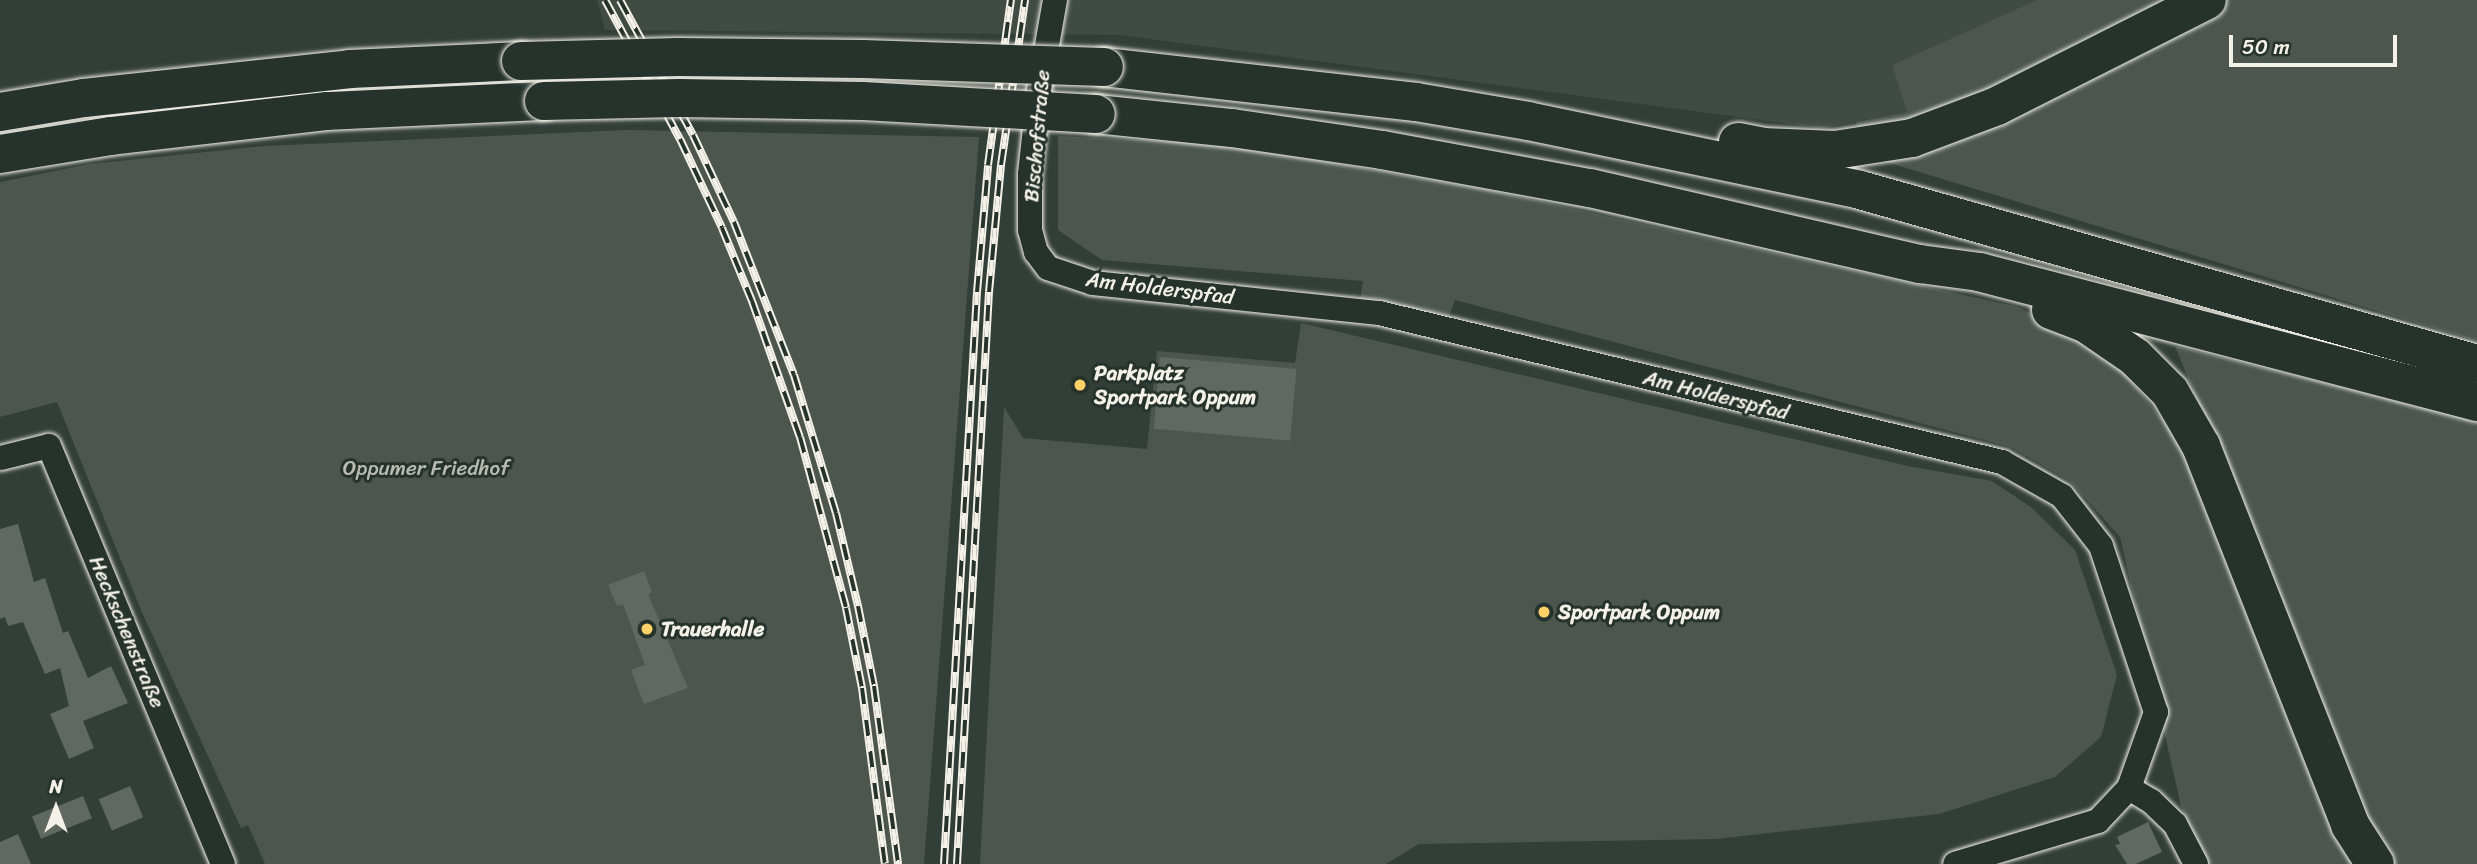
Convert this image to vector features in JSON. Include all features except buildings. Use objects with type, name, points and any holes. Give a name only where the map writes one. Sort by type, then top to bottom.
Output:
[{"type":"highway","points":[[1528,121],[1571,112],[1763,147],[1799,149],[1835,150],[1912,138],[1997,106],[2207,0]]},
{"type":"highway","points":[[0,112],[84,98],[337,70],[521,61],[678,57],[836,58],[1104,67],[1375,97],[1528,121],[1860,190],[2477,364]]},
{"type":"highway","points":[[0,154],[111,136],[328,111],[544,101],[679,98],[863,101],[1096,114],[1232,128],[1408,154],[1590,188],[1920,264],[1979,272],[2477,402]]},
{"type":"highway","points":[[1920,264],[2087,324],[2135,357],[2170,393],[2201,446],[2350,825],[2375,864]]},
{"type":"street","name":"Bischofstraße","points":[[1048,268],[1036,252],[1030,230],[1030,174],[1039,91],[1055,0]]},
{"type":"street","name":"Am Holderspfad","points":[[1048,268],[1093,283],[1379,313],[2002,462],[2062,496],[2101,546],[2156,712],[2129,788],[2098,821],[1955,864]]},
{"type":"street","name":"Heckschenstraße","points":[[1,458],[49,446],[223,864]]},
{"type":"street","points":[[2129,788],[2151,801],[2175,824],[2196,864]]},
{"type":"shaded area","points":[[597,0],[2037,0],[1892,65],[1907,112],[1822,128],[1120,35],[605,30]]},
{"type":"green space","points":[[2037,0],[2477,0],[2477,341],[1863,155],[1856,122],[1907,112],[1892,65]]},
{"type":"green space","name":"Oppumer Friedhof","points":[[628,130],[979,137],[924,864],[265,864],[248,825],[241,828],[141,610],[57,402],[0,417],[0,182],[90,164],[264,146]]},
{"type":"green space","points":[[1058,136],[1223,144],[1488,190],[2018,307],[2109,353],[2249,528],[2175,346],[2477,421],[2477,864],[2208,864],[2181,806],[2120,537],[2070,481],[2011,447],[1455,300],[1448,319],[1360,301],[1363,281],[1102,260],[1058,230]]},
{"type":"green space","name":"Sportpark Oppum","points":[[1301,323],[1908,466],[1992,481],[2031,507],[2075,550],[2117,675],[2101,737],[2055,777],[1939,814],[1716,839],[1419,844],[1386,864],[980,864],[1004,407],[1023,438],[1147,449],[1157,351],[1295,363]]},
{"type":"railway","points":[[605,0],[680,139],[722,228],[752,301],[800,437],[846,608],[862,688],[885,864]]},
{"type":"railway","points":[[620,0],[693,135],[734,222],[794,375],[836,513],[858,606],[874,686],[898,864]]},
{"type":"railway","points":[[944,864],[977,292],[988,165],[1011,0]]},
{"type":"railway","points":[[957,864],[989,292],[1001,165],[1025,0]]},
{"type":"place","name":"Parkplatz Sportpark Oppum","points":[[1080,385]]},
{"type":"place","name":"Sportpark Oppum","points":[[1544,612]]},
{"type":"place","name":"Trauerhalle","points":[[647,629]]}]
